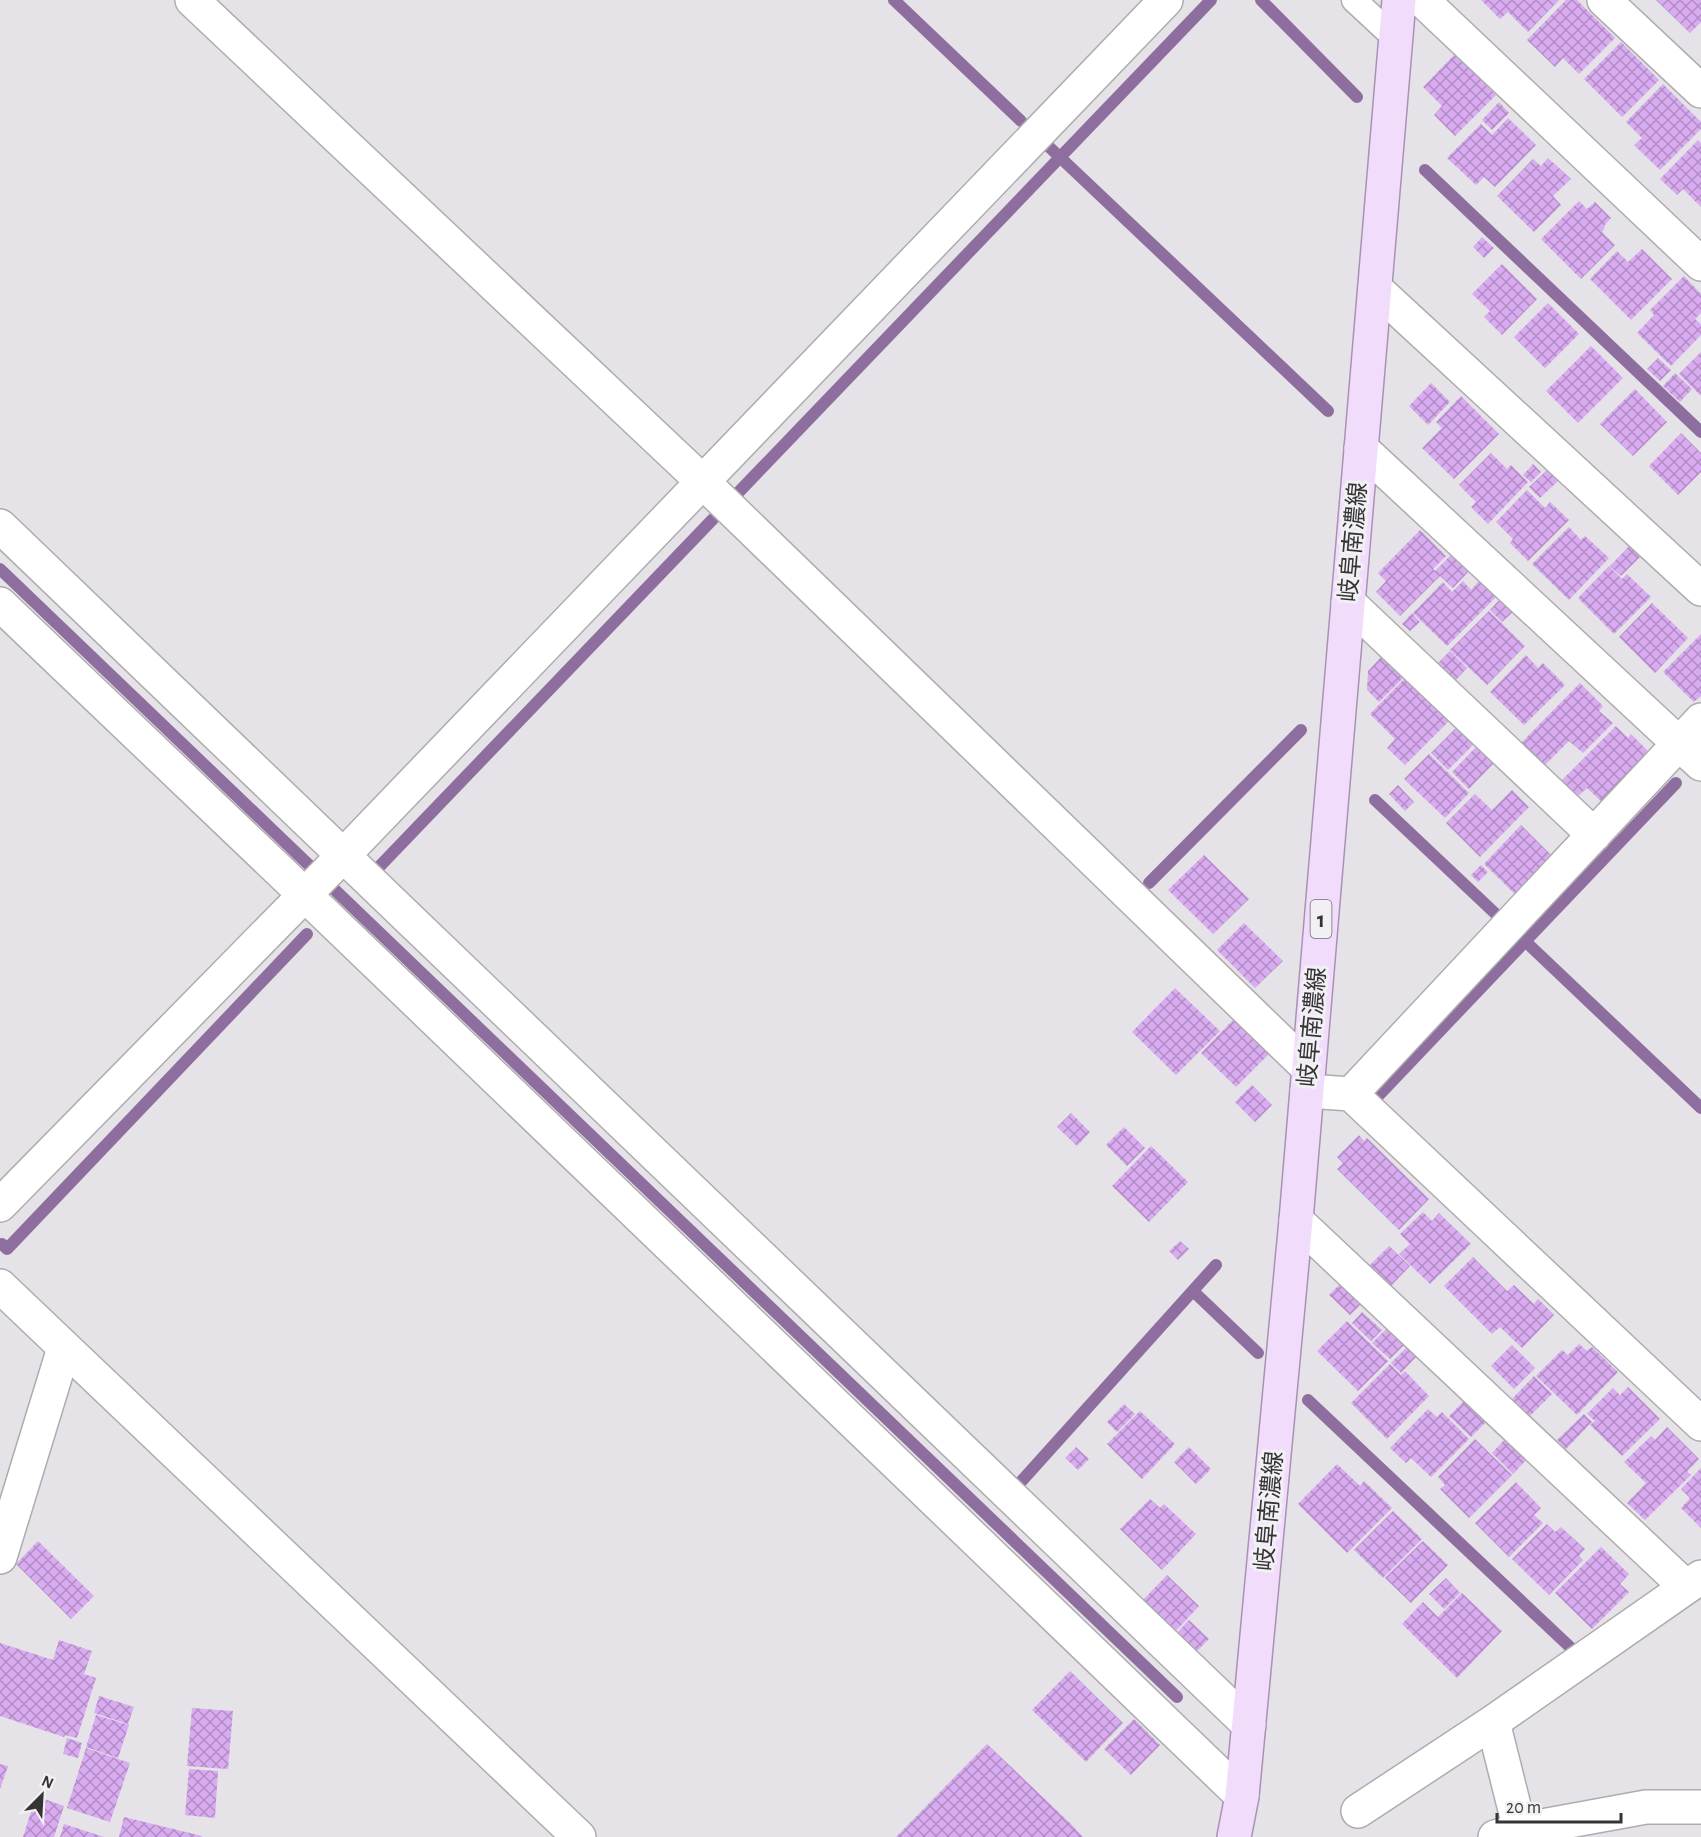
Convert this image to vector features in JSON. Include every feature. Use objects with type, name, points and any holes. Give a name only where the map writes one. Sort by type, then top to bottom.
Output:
[{"type":"main road","name":"岐阜南濃線","points":[[1234,1837],[1242,1796],[1296,1220],[1399,0]]},
{"type":"street","points":[[192,0],[703,482],[1308,1079],[1352,1094],[1701,1424]]},
{"type":"street","points":[[0,1205],[324,875],[1166,0]]},
{"type":"street","points":[[1422,0],[1701,264]]},
{"type":"street","points":[[1604,0],[1701,92]]},
{"type":"street","points":[[1375,288],[1701,589]]},
{"type":"street","points":[[1352,1094],[1594,835],[1694,742],[1361,448]]},
{"type":"street","points":[[0,526],[324,875],[1242,1796]]},
{"type":"street","points":[[1348,602],[1594,835]]},
{"type":"street","points":[[0,604],[324,875],[1249,1725]]},
{"type":"street","points":[[1296,1220],[1694,1582],[1493,1722],[1358,1811]]},
{"type":"street","points":[[0,1286],[579,1837]]},
{"type":"street","points":[[0,1557],[64,1348]]},
{"type":"street","points":[[1493,1722],[1507,1834],[1646,1807],[1701,1807]]},
{"type":"lane","points":[[1354,0],[1396,39]]},
{"type":"building","points":[[1481,0],[1559,0],[1528,32],[1508,12],[1500,19]]},
{"type":"building","points":[[1566,0],[1577,0],[1615,38],[1579,74],[1563,58],[1555,67],[1527,40]]},
{"type":"building","points":[[1656,0],[1701,0],[1701,22],[1690,33]]},
{"type":"building","points":[[1621,42],[1659,80],[1622,117],[1584,79]]},
{"type":"building","points":[[1455,54],[1496,95],[1455,136],[1434,115],[1442,106],[1423,87]]},
{"type":"building","points":[[1663,84],[1701,122],[1701,129],[1660,170],[1634,145],[1642,138],[1626,122]]},
{"type":"building","points":[[1499,102],[1509,113],[1492,130],[1482,120]]},
{"type":"building","points":[[1508,118],[1536,145],[1495,187],[1484,177],[1476,185],[1447,158],[1481,124],[1492,135]]},
{"type":"building","points":[[1698,140],[1701,143],[1701,207],[1683,189],[1677,195],[1660,179]]},
{"type":"building","points":[[1548,158],[1571,179],[1553,196],[1561,205],[1534,232],[1497,196],[1533,159],[1541,166]]},
{"type":"building","points":[[1579,201],[1587,209],[1595,202],[1611,218],[1602,232],[1615,245],[1581,279],[1541,239]]},
{"type":"building","points":[[1482,237],[1494,248],[1484,258],[1473,247]]},
{"type":"building","points":[[1642,249],[1672,279],[1631,320],[1590,279],[1617,251],[1628,262]]},
{"type":"building","points":[[1502,264],[1537,299],[1502,335],[1484,317],[1490,311],[1472,294]]},
{"type":"building","points":[[1684,276],[1701,294],[1701,313],[1695,319],[1701,324],[1701,335],[1671,366],[1637,333],[1654,315],[1650,310]]},
{"type":"building","points":[[1548,303],[1579,334],[1545,368],[1514,337]]},
{"type":"building","points":[[1591,346],[1623,378],[1578,423],[1546,391]]},
{"type":"building","points":[[1701,352],[1701,396],[1679,374]]},
{"type":"building","points":[[1658,358],[1671,370],[1660,381],[1647,369]]},
{"type":"building","points":[[1675,373],[1692,389],[1680,402],[1663,386]]},
{"type":"building","points":[[1431,383],[1450,402],[1428,425],[1409,406]]},
{"type":"building","points":[[1635,389],[1667,422],[1633,456],[1600,424]]},
{"type":"building","points":[[1461,396],[1499,434],[1454,479],[1422,448],[1442,428],[1436,422]]},
{"type":"building","points":[[1681,433],[1701,453],[1701,472],[1678,495],[1649,466]]},
{"type":"building","points":[[1491,453],[1507,469],[1511,465],[1528,482],[1488,524],[1471,507],[1476,502],[1459,485]]},
{"type":"building","points":[[1533,464],[1541,472],[1531,482],[1523,475]]},
{"type":"building","points":[[1547,470],[1558,481],[1540,498],[1529,487]]},
{"type":"building","points":[[1527,490],[1545,508],[1550,502],[1569,520],[1528,561],[1510,543],[1513,539],[1496,522]]},
{"type":"building","points":[[1569,527],[1581,540],[1585,536],[1609,558],[1569,600],[1532,564]]},
{"type":"building","points":[[1420,530],[1446,556],[1433,569],[1435,571],[1454,552],[1471,569],[1453,588],[1440,576],[1400,616],[1376,592],[1386,581],[1378,573]]},
{"type":"building","points":[[1629,546],[1640,557],[1621,576],[1610,566]]},
{"type":"building","points":[[1609,566],[1622,579],[1627,574],[1651,597],[1614,634],[1578,598]]},
{"type":"building","points":[[1463,581],[1471,590],[1479,581],[1496,597],[1447,646],[1413,613],[1443,582],[1452,592]]},
{"type":"building","points":[[1500,599],[1513,612],[1502,622],[1490,610]]},
{"type":"building","points":[[1652,603],[1688,638],[1655,673],[1619,637]]},
{"type":"building","points":[[1489,611],[1525,646],[1487,685],[1450,650]]},
{"type":"building","points":[[1412,613],[1420,622],[1410,631],[1402,624]]},
{"type":"building","points":[[1701,634],[1701,696],[1694,702],[1663,672]]},
{"type":"building","points":[[1450,651],[1467,668],[1452,684],[1434,667]]},
{"type":"building","points":[[1526,655],[1538,668],[1543,663],[1565,685],[1524,725],[1490,692]]},
{"type":"building","points":[[1382,656],[1404,677],[1379,702],[1367,690],[1368,671]]},
{"type":"building","points":[[1405,678],[1449,721],[1405,765],[1387,748],[1395,739],[1370,714]]},
{"type":"building","points":[[1580,683],[1603,706],[1599,711],[1613,723],[1583,753],[1569,741],[1544,766],[1521,743]]},
{"type":"building","points":[[1458,726],[1475,743],[1448,770],[1431,753]]},
{"type":"building","points":[[1616,726],[1628,738],[1631,734],[1655,758],[1607,807],[1587,788],[1576,798],[1560,782]]},
{"type":"building","points":[[1477,746],[1494,763],[1469,789],[1452,772]]},
{"type":"building","points":[[1429,754],[1469,793],[1445,818],[1404,779]]},
{"type":"building","points":[[1398,785],[1414,802],[1405,811],[1389,794]]},
{"type":"building","points":[[1512,790],[1529,807],[1480,857],[1446,823],[1475,794],[1492,810]]},
{"type":"building","points":[[1521,825],[1555,859],[1518,897],[1484,864]]},
{"type":"building","points":[[1204,855],[1249,899],[1213,934],[1168,890]]},
{"type":"building","points":[[1481,865],[1488,872],[1478,882],[1471,875]]},
{"type":"building","points":[[1244,923],[1283,961],[1255,988],[1217,950]]},
{"type":"building","points":[[1175,988],[1220,1031],[1176,1075],[1132,1032]]},
{"type":"building","points":[[1233,1020],[1269,1054],[1236,1087],[1201,1053]]},
{"type":"building","points":[[1252,1085],[1272,1105],[1255,1122],[1235,1102]]},
{"type":"building","points":[[1071,1113],[1090,1132],[1077,1146],[1057,1127]]},
{"type":"building","points":[[1124,1127],[1145,1148],[1127,1166],[1106,1145]]},
{"type":"building","points":[[1359,1135],[1364,1141],[1367,1138],[1429,1199],[1399,1230],[1337,1169],[1343,1163],[1337,1157]]},
{"type":"building","points":[[1151,1146],[1188,1182],[1149,1222],[1112,1186]]},
{"type":"building","points":[[1423,1212],[1432,1221],[1439,1213],[1471,1244],[1430,1284],[1399,1254],[1410,1244],[1400,1234]]},
{"type":"building","points":[[1180,1241],[1189,1249],[1178,1260],[1169,1251]]},
{"type":"building","points":[[1389,1246],[1410,1266],[1389,1288],[1368,1267]]},
{"type":"building","points":[[1473,1257],[1507,1291],[1514,1285],[1534,1304],[1538,1299],[1554,1315],[1522,1348],[1500,1327],[1492,1334],[1444,1286]]},
{"type":"building","points":[[1342,1282],[1363,1302],[1350,1315],[1329,1295]]},
{"type":"building","points":[[1362,1312],[1382,1330],[1371,1341],[1352,1323]]},
{"type":"building","points":[[1347,1321],[1388,1361],[1358,1391],[1317,1351]]},
{"type":"building","points":[[1387,1328],[1404,1345],[1390,1359],[1372,1343],[1383,1332],[1385,1333]]},
{"type":"building","points":[[1579,1344],[1587,1351],[1592,1347],[1618,1372],[1577,1415],[1536,1376],[1562,1350],[1568,1355]]},
{"type":"building","points":[[1512,1345],[1535,1368],[1514,1389],[1491,1366]]},
{"type":"building","points":[[1408,1346],[1418,1355],[1401,1373],[1391,1363]]},
{"type":"building","points":[[1390,1364],[1401,1375],[1405,1371],[1429,1396],[1387,1439],[1351,1403]]},
{"type":"building","points":[[1534,1376],[1552,1394],[1530,1416],[1512,1399]]},
{"type":"building","points":[[1628,1387],[1660,1419],[1622,1456],[1590,1425],[1595,1421],[1587,1414],[1613,1388],[1620,1395]]},
{"type":"building","points":[[1466,1399],[1488,1420],[1471,1437],[1449,1416]]},
{"type":"building","points":[[1124,1404],[1135,1414],[1117,1432],[1107,1422]]},
{"type":"building","points":[[1428,1409],[1437,1417],[1442,1412],[1469,1439],[1431,1477],[1411,1458],[1406,1463],[1390,1448]]},
{"type":"building","points":[[1140,1411],[1175,1444],[1142,1479],[1107,1444]]},
{"type":"building","points":[[1584,1414],[1592,1422],[1566,1449],[1557,1440]]},
{"type":"building","points":[[1667,1427],[1699,1459],[1687,1472],[1691,1475],[1645,1520],[1627,1503],[1646,1483],[1624,1462],[1651,1436],[1655,1440]]},
{"type":"building","points":[[1507,1437],[1528,1458],[1513,1474],[1492,1453]]},
{"type":"building","points":[[1475,1439],[1512,1475],[1469,1518],[1440,1489],[1445,1485],[1438,1477]]},
{"type":"building","points":[[1076,1447],[1089,1459],[1078,1470],[1065,1458]]},
{"type":"building","points":[[1189,1447],[1211,1469],[1196,1484],[1174,1462]]},
{"type":"building","points":[[1337,1464],[1360,1486],[1364,1481],[1392,1508],[1347,1553],[1298,1504]]},
{"type":"building","points":[[1701,1468],[1701,1528],[1681,1508],[1690,1498],[1681,1489]]},
{"type":"building","points":[[1516,1482],[1541,1508],[1534,1515],[1543,1523],[1509,1557],[1475,1523]]},
{"type":"building","points":[[1150,1499],[1160,1508],[1164,1504],[1196,1534],[1162,1570],[1120,1529]]},
{"type":"building","points":[[1393,1511],[1422,1539],[1383,1578],[1354,1550]]},
{"type":"building","points":[[1547,1524],[1555,1532],[1561,1527],[1585,1549],[1579,1556],[1583,1560],[1549,1595],[1512,1559]]},
{"type":"building","points":[[38,1541],[94,1596],[71,1619],[16,1564]]},
{"type":"building","points":[[1423,1541],[1448,1565],[1411,1603],[1385,1578]]},
{"type":"building","points":[[1601,1547],[1629,1574],[1620,1584],[1629,1592],[1592,1629],[1555,1593]]},
{"type":"building","points":[[1167,1575],[1199,1606],[1174,1633],[1141,1602]]},
{"type":"building","points":[[1446,1578],[1460,1593],[1444,1609],[1429,1594]]},
{"type":"building","points":[[1462,1593],[1502,1631],[1457,1678],[1402,1624],[1423,1602],[1438,1617]]},
{"type":"building","points":[[1189,1620],[1209,1639],[1195,1653],[1176,1634]]},
{"type":"building","points":[[59,1640],[92,1651],[84,1674],[96,1678],[77,1738],[65,1735],[64,1737],[0,1716],[0,1643],[53,1660]]},
{"type":"building","points":[[1070,1671],[1123,1723],[1086,1762],[1032,1710]]},
{"type":"building","points":[[99,1696],[134,1707],[128,1724],[94,1713]]},
{"type":"building","points":[[192,1708],[233,1711],[228,1769],[187,1766]]},
{"type":"building","points":[[96,1715],[129,1725],[118,1758],[86,1747]]},
{"type":"building","points":[[1134,1719],[1160,1745],[1131,1775],[1104,1749]]},
{"type":"building","points":[[67,1738],[82,1743],[78,1758],[63,1754]]},
{"type":"building","points":[[987,1744],[1071,1824],[1083,1837],[896,1837]]},
{"type":"building","points":[[86,1748],[130,1763],[110,1822],[67,1808]]},
{"type":"building","points":[[0,1764],[8,1766],[0,1789]]},
{"type":"building","points":[[189,1769],[218,1771],[215,1818],[185,1815]]},
{"type":"building","points":[[36,1796],[64,1806],[54,1837],[23,1837]]},
{"type":"building","points":[[124,1817],[202,1836],[202,1837],[119,1837]]},
{"type":"building","points":[[64,1824],[104,1837],[60,1837]]},
{"type":"waterway","points":[[894,0],[1021,121]]},
{"type":"waterway","points":[[734,497],[1211,0]]},
{"type":"waterway","points":[[1261,0],[1357,97]]},
{"type":"waterway","points":[[1046,144],[1328,411]]},
{"type":"waterway","points":[[1425,170],[1701,432]]},
{"type":"waterway","points":[[378,868],[713,519]]},
{"type":"waterway","points":[[0,569],[1177,1697]]},
{"type":"waterway","points":[[1149,883],[1301,730]]},
{"type":"waterway","points":[[1377,1097],[1676,783]]},
{"type":"waterway","points":[[1375,800],[1500,918]]},
{"type":"waterway","points":[[2,1244],[7,1249],[307,934]]},
{"type":"waterway","points":[[1526,942],[1701,1108]]},
{"type":"waterway","points":[[1019,1484],[1216,1265]]},
{"type":"waterway","points":[[1193,1291],[1258,1353]]},
{"type":"waterway","points":[[1308,1400],[1570,1647]]}]
